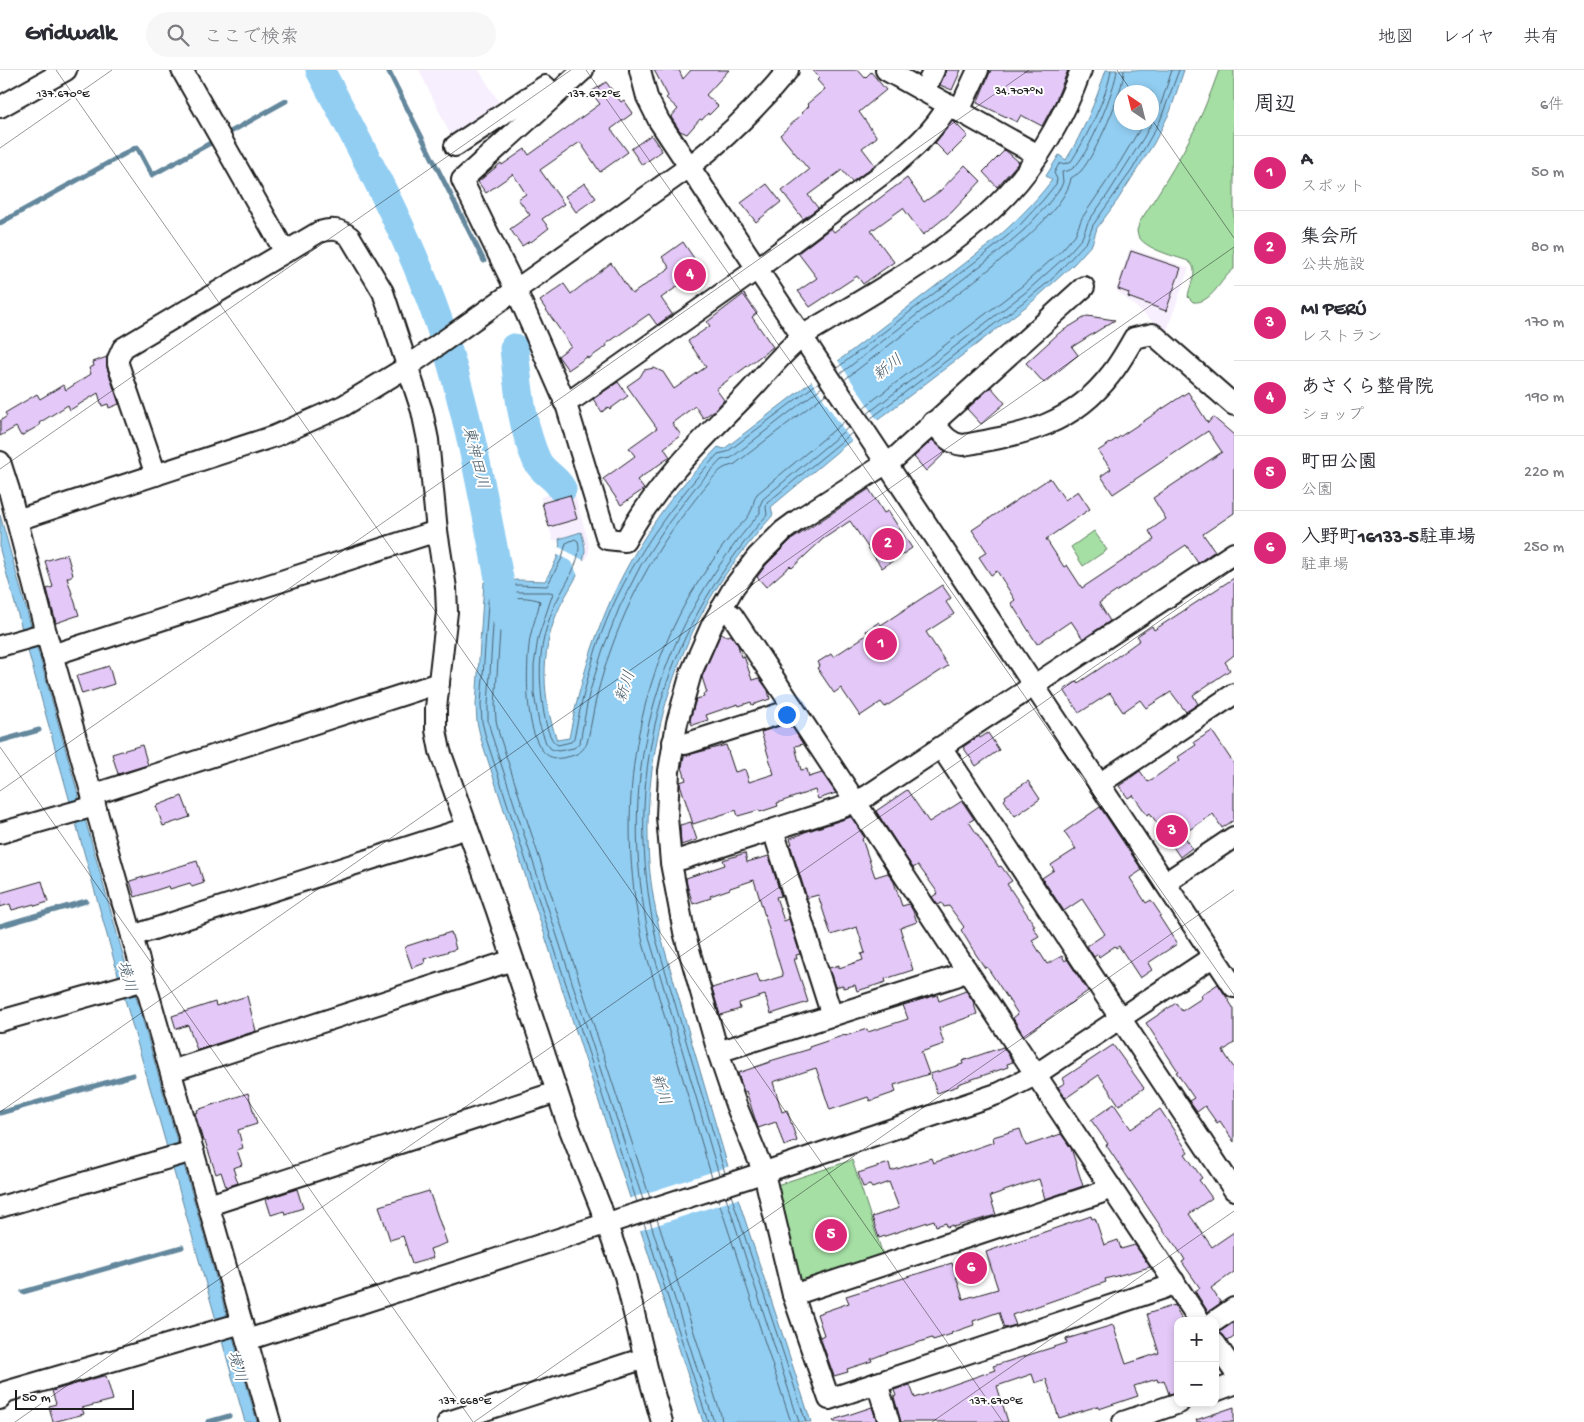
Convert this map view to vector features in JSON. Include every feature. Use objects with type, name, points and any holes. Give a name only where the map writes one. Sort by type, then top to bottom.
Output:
[{"type":"street","points":[[0,107],[66,70]]},
{"type":"street","points":[[182,70],[285,252]]},
{"type":"street","points":[[582,70],[462,180],[516,290],[564,402],[607,539],[625,541],[648,503],[677,466],[802,337],[932,257],[970,230],[1009,193],[1038,155],[1058,122],[1080,70]]},
{"type":"street","points":[[640,70],[652,109],[689,167],[1234,987]]},
{"type":"street","points":[[17,520],[298,427],[343,406],[412,363],[689,167],[746,118],[788,70]]},
{"type":"street","points":[[886,70],[1038,155]]},
{"type":"street","points":[[924,91],[934,70]]},
{"type":"street","points":[[564,402],[576,396],[757,269],[910,152],[942,116],[954,108],[978,70]]},
{"type":"street","points":[[455,146],[545,86],[554,96]]},
{"type":"street","points":[[156,475],[118,364],[120,353],[128,344],[319,232],[327,229],[336,229],[344,232],[350,237],[384,292],[412,363],[428,440],[437,531],[446,588],[447,612],[436,708],[436,730],[440,751],[513,960],[566,1122],[614,1221],[628,1287],[662,1422]]},
{"type":"street","points":[[1084,287],[896,457],[783,531],[745,572],[708,633],[691,673],[681,706],[673,742],[668,794],[668,840],[684,932],[718,1052],[736,1105],[755,1175],[793,1295],[829,1399],[1164,1288],[1174,1281]]},
{"type":"street","points":[[933,422],[948,439],[955,444],[963,445],[1022,434],[1040,428],[1064,416],[1086,400],[1111,374],[1134,338],[1153,334],[1234,405]]},
{"type":"street","points":[[0,462],[17,520],[35,636],[52,655],[86,805],[132,936],[133,983],[170,1071],[181,1155],[209,1205],[234,1330],[270,1422]]},
{"type":"street","points":[[52,655],[437,531]]},
{"type":"street","points":[[671,861],[843,807],[867,796],[1234,553]]},
{"type":"street","points":[[721,609],[732,615],[1197,1317]]},
{"type":"street","points":[[0,646],[35,636]]},
{"type":"street","points":[[0,833],[439,683]]},
{"type":"street","points":[[1099,784],[1234,694]]},
{"type":"street","points":[[673,742],[685,744],[782,713],[792,706]]},
{"type":"street","points":[[941,747],[1234,1190]]},
{"type":"street","points":[[132,936],[467,828]]},
{"type":"street","points":[[772,830],[832,1016]]},
{"type":"street","points":[[1165,883],[1234,837]]},
{"type":"street","points":[[0,1399],[5,1392],[234,1330],[614,1221],[978,1102],[1000,1093],[1035,1074],[1214,956]]},
{"type":"street","points":[[170,1071],[513,960]]},
{"type":"street","points":[[718,1052],[956,976],[966,969]]},
{"type":"street","points":[[0,1021],[133,983]]},
{"type":"street","points":[[209,1205],[557,1092]]},
{"type":"street","points":[[0,1207],[181,1155]]},
{"type":"street","points":[[793,1295],[1100,1193],[1110,1186]]},
{"type":"street","points":[[1219,1318],[1234,1308]]},
{"type":"street","points":[[1219,1349],[1234,1371]]},
{"type":"street","points":[[448,1422],[645,1358]]},
{"type":"street","points":[[876,1383],[889,1422]]},
{"type":"street","points":[[1219,1390],[1234,1384]]},
{"type":"street","points":[[1123,1422],[1174,1405]]},
{"type":"shaded area","points":[[419,70],[479,70],[502,107],[453,140]]},
{"type":"shaded area","points":[[1130,248],[1189,268],[1166,333],[1116,290]]},
{"type":"shaded area","points":[[571,482],[589,544],[589,553],[586,560],[583,559],[585,552],[581,532],[553,541],[540,497],[567,489],[565,484]]},
{"type":"green space","points":[[1219,70],[1234,70],[1234,269],[1211,295],[1200,302],[1193,302],[1188,297],[1194,273],[1192,265],[1188,261],[1150,247],[1139,237],[1137,230],[1139,223],[1194,131]]},
{"type":"green space","points":[[1094,531],[1107,550],[1083,566],[1071,547]]},
{"type":"green space","points":[[852,1160],[884,1258],[804,1284],[796,1279],[774,1190],[777,1185]]},
{"type":"water","name":"新川","points":[[1106,70],[1184,70],[1170,112],[1154,143],[1117,201],[1097,228],[1092,244],[1074,264],[1033,301],[844,446],[771,507],[773,515],[725,575],[705,607],[674,676],[663,712],[655,749],[648,825],[650,872],[661,937],[731,1177],[811,1422],[703,1422],[481,739],[476,705],[484,582],[545,581],[558,555],[559,539],[581,532],[585,549],[584,559],[557,613],[548,644],[545,676],[548,709],[557,740],[569,738],[575,708],[591,651],[612,598],[639,546],[678,491],[718,447],[724,449],[990,244],[1015,221],[1052,180],[1046,176],[1059,155],[1066,160],[1084,127]]},
{"type":"water","name":"境川","points":[[0,515],[130,980],[257,1422],[245,1422],[122,989],[0,550]]},
{"type":"pier","points":[[837,359],[879,422],[852,442],[810,379]]},
{"type":"pier","points":[[559,547],[585,561],[578,576],[572,562],[556,554]]},
{"type":"pier","points":[[730,1166],[740,1198],[638,1231],[628,1199]]},
{"type":"building","points":[[654,70],[679,70],[683,79],[691,70],[729,70],[706,95],[718,106],[709,115],[708,113],[702,120],[700,119],[687,134],[680,131],[671,117],[678,109],[666,98],[668,96]]},
{"type":"building","points":[[813,70],[858,70],[865,78],[871,72],[886,90],[859,112],[877,137],[862,148],[875,165],[852,182],[842,170],[808,195],[818,208],[803,219],[782,191],[809,170],[780,135],[809,106],[807,104],[825,89],[817,80],[819,78]]},
{"type":"building","points":[[946,70],[961,70],[952,90],[940,85]]},
{"type":"building","points":[[991,70],[1068,70],[1055,102],[1042,126],[1021,115],[1017,122],[977,103]]},
{"type":"building","points":[[606,82],[621,102],[624,100],[633,113],[611,129],[628,152],[600,172],[580,142],[540,170],[564,204],[542,219],[549,228],[531,242],[522,246],[510,229],[530,215],[518,199],[526,194],[513,174],[486,193],[478,182],[501,163],[502,165],[525,149],[529,155],[600,104],[591,92]]},
{"type":"building","points":[[953,121],[968,136],[948,156],[935,143]]},
{"type":"building","points":[[651,135],[662,151],[642,165],[631,149]]},
{"type":"building","points":[[1005,150],[1019,162],[997,187],[983,172]]},
{"type":"building","points":[[965,165],[981,181],[952,212],[923,235],[903,208],[871,231],[894,262],[863,284],[857,276],[810,307],[798,291],[817,278],[798,253],[831,228],[834,232],[907,178],[924,202],[940,191]]},
{"type":"building","points":[[585,183],[596,198],[576,212],[565,196]]},
{"type":"building","points":[[767,184],[781,202],[756,222],[741,203]]},
{"type":"building","points":[[683,242],[706,276],[685,290],[681,284],[661,298],[672,314],[657,325],[649,314],[606,344],[607,346],[568,370],[558,356],[571,346],[540,301],[564,284],[571,294],[611,263],[632,294],[670,268],[662,257]]},
{"type":"building","points":[[1131,251],[1181,268],[1166,311],[1128,297],[1129,293],[1118,289]]},
{"type":"building","points":[[744,294],[757,313],[752,317],[773,347],[716,389],[724,400],[715,410],[703,418],[695,406],[672,423],[681,435],[664,448],[670,457],[637,480],[644,489],[621,505],[603,479],[635,456],[629,448],[657,428],[627,386],[640,377],[644,370],[654,368],[663,372],[674,389],[706,367],[688,341],[710,326],[707,322]]},
{"type":"building","points":[[1087,316],[1115,320],[1072,347],[1078,355],[1044,383],[1026,363],[1059,333]]},
{"type":"building","points":[[107,357],[107,368],[119,404],[109,408],[108,404],[102,406],[98,393],[70,410],[68,405],[21,436],[16,427],[0,436],[0,421],[7,416],[5,413],[37,394],[40,399],[63,385],[66,390],[91,374],[89,368],[94,366],[93,362]]},
{"type":"building","points":[[618,382],[628,396],[610,409],[608,407],[602,412],[593,399]]},
{"type":"building","points":[[991,387],[1005,403],[981,424],[967,409]]},
{"type":"building","points":[[1188,392],[1208,423],[1213,417],[1234,435],[1234,513],[1203,534],[1215,551],[1198,563],[1186,545],[1099,603],[1110,621],[1083,639],[1071,621],[1037,644],[1011,603],[1015,600],[997,571],[991,575],[979,557],[987,552],[972,530],[1050,478],[1065,500],[1078,491],[1090,509],[1046,539],[1064,567],[1067,565],[1082,588],[1154,540],[1149,531],[1166,519],[1153,498],[1222,452],[1208,431],[1113,494],[1101,476],[1111,469],[1098,451]]},
{"type":"building","points":[[932,440],[946,452],[926,471],[914,457]]},
{"type":"building","points":[[869,489],[884,513],[888,511],[912,548],[882,568],[850,521],[823,539],[792,568],[790,566],[766,587],[757,577],[791,540]]},
{"type":"building","points":[[570,495],[577,519],[549,527],[542,503]]},
{"type":"building","points":[[67,554],[73,575],[67,578],[79,615],[56,623],[47,589],[53,587],[45,561]]},
{"type":"building","points":[[1234,578],[1234,655],[1225,662],[1230,670],[1193,695],[1198,704],[1186,712],[1171,692],[1146,708],[1140,700],[1123,712],[1110,693],[1079,713],[1064,690],[1077,681],[1078,683],[1140,640],[1137,636],[1152,626],[1154,630]]},
{"type":"building","points":[[942,585],[951,598],[946,602],[954,614],[926,632],[948,666],[885,707],[881,702],[860,716],[841,688],[834,693],[817,668],[820,666],[818,662],[831,654],[833,657],[868,634],[866,631],[879,622],[881,625]]},
{"type":"building","points":[[721,633],[727,636],[731,635],[738,645],[741,657],[744,656],[752,680],[759,678],[768,690],[770,699],[752,705],[751,702],[739,706],[738,704],[706,715],[708,720],[692,725],[690,720],[696,699],[704,697],[703,694],[707,693],[702,677]]},
{"type":"building","points":[[109,666],[114,684],[82,694],[76,676]]},
{"type":"building","points":[[789,723],[803,744],[795,746],[801,770],[807,769],[809,777],[822,773],[836,793],[818,799],[815,790],[777,803],[778,806],[760,812],[759,810],[738,816],[736,810],[693,824],[680,784],[680,782],[686,780],[682,767],[684,756],[726,745],[735,772],[745,769],[749,782],[774,774],[761,732]]},
{"type":"building","points":[[1212,731],[1234,764],[1234,820],[1222,828],[1213,814],[1183,834],[1192,848],[1180,857],[1150,813],[1147,815],[1133,795],[1128,798],[1119,786],[1140,771],[1148,782],[1180,760],[1178,757],[1196,745],[1194,742]]},
{"type":"building","points":[[988,733],[999,750],[976,766],[963,747],[979,736],[980,738]]},
{"type":"building","points":[[142,745],[148,765],[118,774],[112,754]]},
{"type":"building","points":[[1028,781],[1040,799],[1015,816],[1004,800],[1005,796]]},
{"type":"building","points":[[907,790],[929,822],[962,801],[974,819],[969,822],[999,867],[1001,866],[1012,881],[1007,884],[1035,926],[1033,927],[1039,936],[1032,940],[1047,964],[1062,956],[1065,961],[1067,959],[1088,991],[1024,1036],[1013,1018],[1018,1014],[987,967],[985,968],[975,953],[961,930],[964,927],[949,906],[944,907],[942,903],[938,905],[932,897],[938,893],[918,865],[913,868],[876,811]]},
{"type":"building","points":[[182,796],[190,817],[163,826],[156,806]]},
{"type":"building","points":[[1100,807],[1142,870],[1130,878],[1146,903],[1151,900],[1177,944],[1148,963],[1152,970],[1140,978],[1119,946],[1116,948],[1115,946],[1099,957],[1098,954],[1094,957],[1087,946],[1105,934],[1082,899],[1064,911],[1042,878],[1054,870],[1051,865],[1076,849],[1064,832]]},
{"type":"building","points":[[851,817],[864,837],[862,839],[875,877],[888,873],[894,882],[902,906],[909,904],[917,922],[900,928],[913,970],[885,979],[886,982],[857,991],[855,985],[843,988],[843,985],[835,987],[829,968],[839,965],[839,968],[863,960],[861,954],[865,953],[857,927],[831,935],[818,895],[807,898],[790,844],[792,844],[790,838]]},
{"type":"building","points":[[691,822],[697,840],[681,845],[680,825]]},
{"type":"building","points":[[745,853],[747,862],[769,856],[781,896],[776,897],[784,921],[789,919],[800,954],[796,955],[797,959],[794,959],[808,1002],[771,1014],[765,995],[739,1003],[740,1009],[720,1015],[712,988],[757,974],[760,983],[783,976],[754,880],[693,904],[687,885],[686,878],[725,865],[723,860]]},
{"type":"building","points":[[197,861],[204,883],[192,887],[190,883],[170,889],[169,886],[135,897],[130,881]]},
{"type":"building","points":[[42,881],[48,902],[12,910],[10,904],[0,907],[0,893]]},
{"type":"building","points":[[451,932],[456,949],[424,959],[425,963],[412,968],[405,948],[407,946]]},
{"type":"building","points":[[1218,984],[1234,1009],[1234,1043],[1223,1051],[1234,1068],[1234,1142],[1220,1121],[1217,1123],[1205,1106],[1197,1112],[1189,1101],[1194,1098],[1146,1023],[1176,1003],[1182,1011],[1202,998],[1201,995]]},
{"type":"building","points":[[966,991],[973,1001],[977,1014],[939,1028],[944,1044],[921,1052],[929,1074],[894,1085],[896,1092],[870,1101],[868,1097],[830,1110],[816,1068],[773,1082],[782,1112],[787,1110],[797,1141],[784,1146],[776,1122],[758,1128],[738,1073],[845,1035],[867,1029],[868,1032],[908,1019],[903,1005],[937,995],[939,1001]]},
{"type":"building","points":[[247,996],[256,1031],[197,1050],[188,1025],[176,1029],[172,1016],[215,1002],[216,1006]]},
{"type":"building","points":[[1113,1045],[1144,1088],[1119,1105],[1099,1075],[1066,1098],[1058,1087],[1065,1083],[1062,1079]]},
{"type":"building","points":[[1003,1047],[1013,1062],[1007,1064],[1008,1067],[937,1093],[930,1074],[963,1064],[962,1061]]},
{"type":"building","points":[[248,1093],[257,1124],[238,1130],[243,1148],[237,1150],[242,1165],[233,1168],[238,1183],[226,1187],[221,1172],[216,1174],[205,1141],[203,1141],[195,1113],[198,1112],[197,1110]]},
{"type":"building","points":[[1114,1104],[1131,1129],[1160,1109],[1188,1152],[1185,1154],[1202,1178],[1199,1180],[1212,1198],[1189,1214],[1212,1247],[1234,1232],[1234,1272],[1211,1288],[1221,1303],[1208,1312],[1195,1291],[1200,1288],[1182,1262],[1185,1260],[1182,1255],[1167,1236],[1091,1120]]},
{"type":"building","points":[[1020,1129],[1026,1146],[1061,1134],[1071,1148],[1083,1186],[1045,1199],[1039,1179],[990,1196],[996,1215],[953,1227],[953,1225],[947,1227],[946,1223],[936,1226],[934,1220],[879,1238],[872,1217],[899,1208],[889,1182],[872,1188],[870,1185],[863,1187],[858,1173],[889,1163],[891,1171],[931,1158],[933,1163],[994,1142],[993,1137]]},
{"type":"building","points":[[297,1189],[303,1208],[285,1214],[284,1211],[271,1215],[266,1199]]},
{"type":"building","points":[[429,1191],[447,1243],[430,1249],[433,1258],[412,1264],[403,1236],[390,1240],[379,1206]]},
{"type":"building","points":[[1091,1216],[1092,1219],[1095,1218],[1104,1245],[1118,1240],[1121,1249],[1135,1245],[1150,1267],[1105,1279],[1106,1282],[1012,1315],[1016,1325],[1004,1328],[999,1312],[973,1321],[974,1325],[952,1334],[933,1340],[932,1338],[886,1353],[871,1359],[872,1361],[847,1369],[848,1372],[834,1376],[820,1337],[824,1335],[817,1314],[849,1303],[846,1296],[952,1263],[963,1299],[998,1289],[986,1252]]},
{"type":"building","points":[[1175,1305],[1180,1317],[1174,1317],[1174,1393],[1169,1394],[1164,1380],[1158,1382],[1157,1379],[1134,1386],[1138,1396],[1099,1409],[1098,1406],[1059,1418],[1046,1379],[1035,1383],[1032,1374],[997,1386],[1008,1422],[901,1422],[894,1390],[910,1385],[915,1398],[995,1370],[993,1366],[1067,1343],[1066,1339],[1113,1325],[1126,1364],[1159,1353],[1147,1314]]},
{"type":"building","points":[[1234,1322],[1234,1337],[1228,1341],[1219,1332]]},
{"type":"building","points":[[106,1376],[113,1400],[82,1408],[84,1414],[53,1422],[49,1406],[56,1404],[52,1391]]},
{"type":"building","points":[[872,1407],[877,1422],[834,1422],[833,1420]]},
{"type":"building","points":[[1234,1407],[1234,1422],[1197,1422],[1196,1420]]},
{"type":"waterway","name":"東神田川","points":[[320,70],[399,224],[438,320],[450,357],[469,431],[507,619]]},
{"type":"waterway","points":[[388,70],[484,261]]},
{"type":"waterway","points":[[225,135],[286,101]]},
{"type":"waterway","points":[[0,223],[137,147],[152,175],[216,140]]},
{"type":"waterway","points":[[514,348],[521,405],[527,434],[537,461],[562,489]]},
{"type":"waterway","points":[[0,741],[39,730]]},
{"type":"waterway","points":[[0,926],[86,901]]},
{"type":"waterway","points":[[0,1113],[133,1075]]},
{"type":"waterway","points":[[23,1292],[182,1247]]},
{"type":"waterway","points":[[208,1422],[229,1416]]},
{"type":"place","name":"あさくら整骨院","points":[[690,275]]},
{"type":"place","name":"集会所","points":[[888,544]]},
{"type":"place","name":"A","points":[[881,644]]},
{"type":"place","name":"MI PERÚ","points":[[1172,831]]},
{"type":"place","name":"町田公園","points":[[831,1235]]},
{"type":"place","name":"入野町16133-5駐車場","points":[[971,1268]]}]
